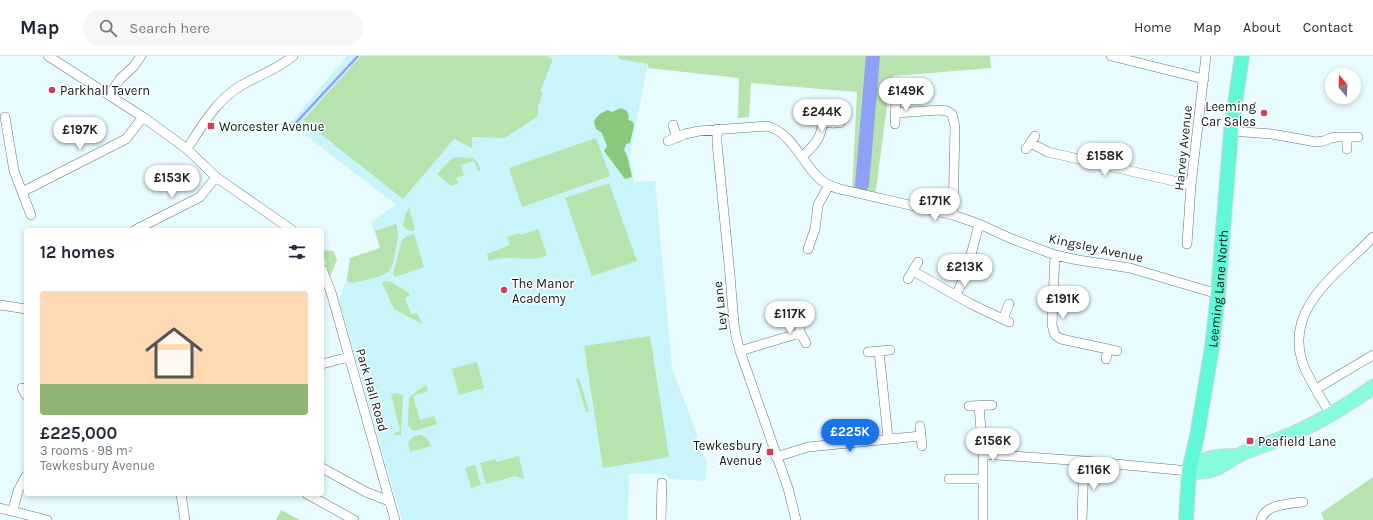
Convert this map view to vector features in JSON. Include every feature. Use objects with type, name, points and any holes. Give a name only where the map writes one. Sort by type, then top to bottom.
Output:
[{"type":"highway","name":"Leeming Lane North","points":[[1186,520],[1189,471],[1197,436],[1212,348],[1218,294],[1231,131],[1242,56]]},
{"type":"main road","points":[[1189,471],[1198,472],[1211,470],[1223,465],[1236,456],[1270,444],[1299,431],[1331,415],[1373,388]]},
{"type":"street","points":[[49,56],[88,83],[110,94],[143,117],[187,149],[216,177],[289,228]]},
{"type":"street","points":[[110,94],[120,79],[134,66],[141,56]]},
{"type":"street","points":[[187,149],[207,117],[222,100],[241,85],[268,74],[284,64],[293,56]]},
{"type":"street","points":[[1111,56],[1204,79]]},
{"type":"street","name":"Harvey Avenue","points":[[1186,244],[1191,185],[1206,56]]},
{"type":"street","points":[[895,124],[896,99]]},
{"type":"street","points":[[895,113],[940,110],[947,111],[952,114],[955,127],[953,215]]},
{"type":"street","points":[[5,117],[14,171],[31,215]]},
{"type":"street","points":[[22,192],[126,139],[143,117]]},
{"type":"street","points":[[802,157],[817,143],[820,137],[821,118],[827,123],[840,124]]},
{"type":"street","points":[[673,125],[677,138]]},
{"type":"street","name":"Kingsley Avenue","points":[[668,142],[685,134],[699,131],[759,125],[776,128],[790,141],[821,180],[829,185],[844,190],[953,215],[1055,255],[1130,268],[1218,294]]},
{"type":"street","name":"Ley Lane","points":[[717,129],[717,143],[734,324],[740,351],[788,488],[796,520]]},
{"type":"street","points":[[1231,131],[1272,134],[1316,142],[1331,138],[1358,137]]},
{"type":"street","points":[[1347,137],[1347,149]]},
{"type":"street","points":[[1031,142],[1048,152],[1191,185]]},
{"type":"street","points":[[139,228],[200,197],[216,177]]},
{"type":"street","points":[[808,250],[815,228],[818,205],[829,185]]},
{"type":"street","points":[[956,295],[966,274],[979,224]]},
{"type":"street","points":[[1331,415],[1302,362],[1299,349],[1300,326],[1312,299],[1373,237]]},
{"type":"street","points":[[1055,255],[1052,325],[1055,335],[1061,339],[1118,351]]},
{"type":"street","points":[[918,262],[910,275],[956,295],[1006,320],[1009,304]]},
{"type":"street","name":"Park Hall Road","points":[[324,274],[331,292],[395,520]]},
{"type":"street","points":[[0,305],[24,309]]},
{"type":"street","points":[[800,321],[800,333],[806,343]]},
{"type":"street","points":[[740,351],[800,333]]},
{"type":"street","points":[[1106,359],[1108,349]]},
{"type":"street","points":[[868,352],[890,350]]},
{"type":"street","points":[[879,351],[888,438]]},
{"type":"street","points":[[1316,389],[1373,355]]},
{"type":"street","points":[[324,363],[349,357]]},
{"type":"street","points":[[969,406],[992,405]]},
{"type":"street","points":[[979,406],[983,454],[983,520]]},
{"type":"street","points":[[920,426],[922,446]]},
{"type":"street","points":[[776,457],[808,447],[888,438],[921,436]]},
{"type":"street","points":[[983,454],[1084,461],[1189,471]]},
{"type":"street","points":[[1082,520],[1084,461]]},
{"type":"street","points":[[324,469],[366,492],[389,501]]},
{"type":"street","points":[[949,479],[983,479]]},
{"type":"street","points":[[13,510],[18,491],[24,480]]},
{"type":"street","points":[[662,483],[662,520]]},
{"type":"street","points":[[181,496],[185,520]]},
{"type":"street","points":[[312,496],[354,520]]},
{"type":"street","points":[[1260,520],[1262,514],[1273,507],[1303,502]]},
{"type":"street","points":[[0,508],[13,510],[47,520]]},
{"type":"shaded area","name":"The Manor Academy","points":[[347,56],[618,56],[619,59],[648,64],[630,155],[634,182],[655,181],[672,368],[707,462],[705,481],[670,479],[663,473],[629,474],[628,520],[402,520],[339,300],[346,281],[350,258],[380,248],[371,222],[396,205],[290,123]]},
{"type":"green space","points":[[361,56],[548,56],[553,59],[540,92],[543,93],[538,106],[538,116],[505,138],[472,137],[472,148],[454,139],[403,199],[303,120]]},
{"type":"green space","points":[[618,56],[990,56],[991,68],[893,76],[888,98],[875,197],[852,192],[857,92],[751,83],[749,117],[738,118],[739,78],[648,68],[648,64],[619,59]]},
{"type":"green space","points":[[621,108],[627,111],[629,117],[628,120],[632,121],[634,125],[630,143],[626,144],[624,150],[627,155],[632,177],[625,179],[604,151],[607,146],[602,133],[596,129],[594,122],[598,116],[604,112],[608,110],[612,112]]},
{"type":"green space","points":[[596,138],[610,176],[522,207],[509,168]]},
{"type":"green space","points":[[456,157],[473,158],[478,163],[481,170],[478,171],[474,161],[461,165],[464,175],[456,178],[458,184],[451,186],[437,174],[450,160]]},
{"type":"green space","points":[[609,183],[637,261],[592,276],[565,198]]},
{"type":"green space","points":[[409,208],[415,230],[413,231],[406,229],[403,226],[405,216]]},
{"type":"green space","points":[[396,224],[398,231],[397,241],[390,270],[378,277],[352,283],[347,281],[350,258],[380,248],[375,231]]},
{"type":"green space","points":[[538,229],[547,256],[532,259],[504,258],[489,261],[487,254],[510,245],[507,237],[519,233],[520,235]]},
{"type":"green space","points":[[414,234],[424,267],[395,277],[393,274],[402,240],[407,236]]},
{"type":"green space","points":[[325,250],[333,251],[337,259],[330,277],[324,258]]},
{"type":"green space","points":[[387,281],[409,293],[410,296],[405,298],[411,314],[417,313],[422,324],[394,309],[382,282]]},
{"type":"green space","points":[[650,336],[669,457],[603,468],[584,346]]},
{"type":"green space","points":[[477,362],[484,388],[459,395],[452,369]]},
{"type":"green space","points":[[579,378],[589,411],[586,412],[576,379]]},
{"type":"green space","points":[[426,385],[428,391],[413,396],[420,420],[434,416],[437,424],[415,431],[408,425],[409,398]]},
{"type":"green space","points":[[398,393],[403,396],[401,435],[395,435],[394,433],[400,431],[391,394]]},
{"type":"green space","points":[[419,435],[427,438],[431,446],[410,452],[408,442],[413,437]]},
{"type":"green space","points":[[519,456],[524,479],[515,476],[486,484],[480,463],[495,459],[497,462]]},
{"type":"green space","points":[[475,465],[481,484],[473,488],[471,487],[465,468]]},
{"type":"green space","points":[[1373,477],[1373,520],[1324,520],[1321,513]]},
{"type":"green space","points":[[281,510],[300,520],[276,520]]},
{"type":"waterway","points":[[293,126],[358,56]]},
{"type":"waterway","points":[[862,185],[873,56]]},
{"type":"place","name":"Parkhall Tavern","points":[[52,90]]},
{"type":"place","name":"Leeming Car Sales","points":[[1264,113]]},
{"type":"place","name":"Worcester Avenue","points":[[211,126]]},
{"type":"place","name":"The Manor Academy","points":[[504,290]]},
{"type":"place","name":"Peafield Lane","points":[[1250,441]]},
{"type":"place","name":"Tewkesbury Avenue","points":[[770,452]]}]
